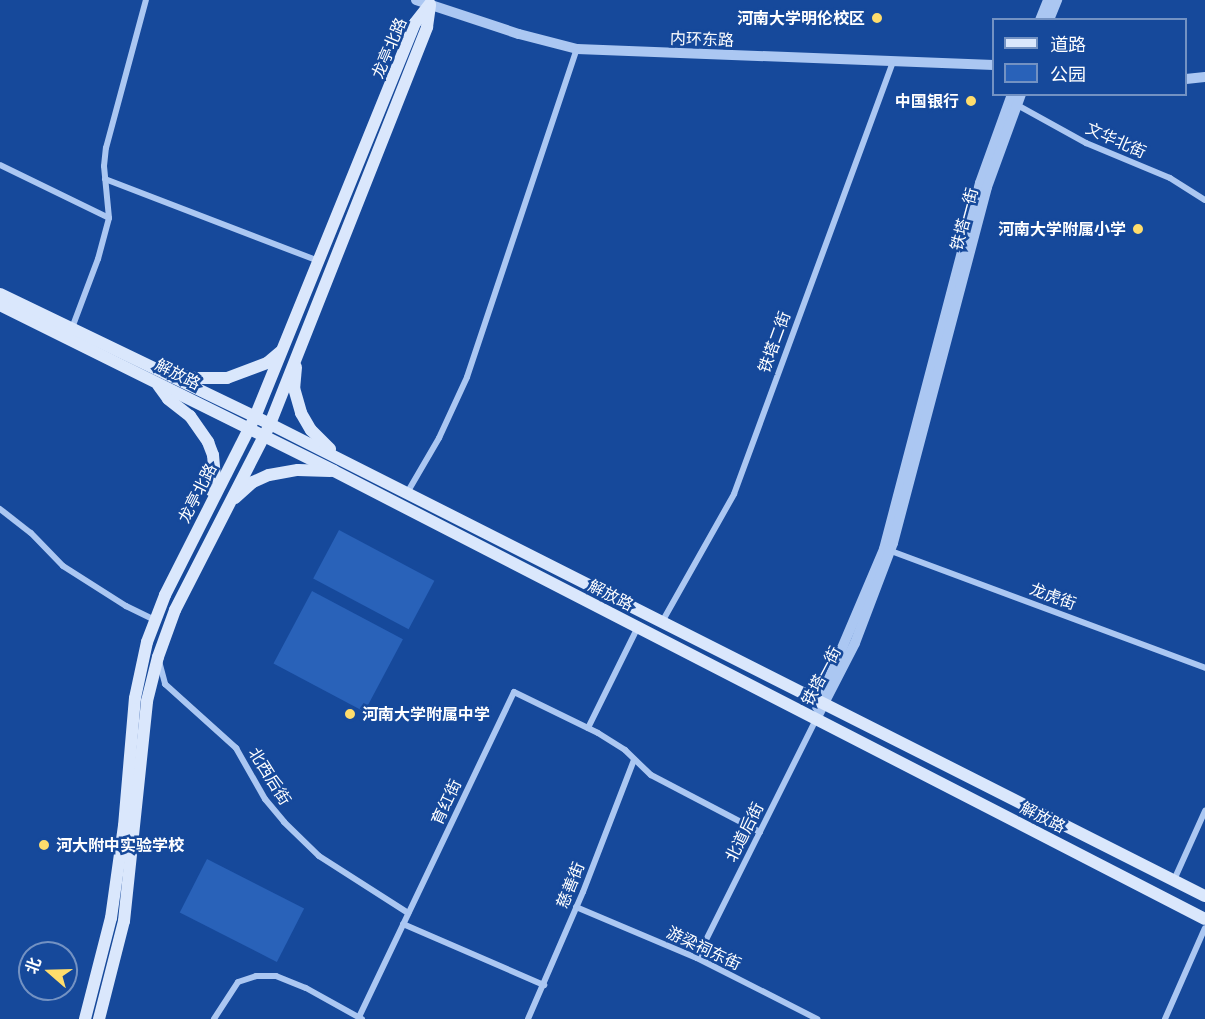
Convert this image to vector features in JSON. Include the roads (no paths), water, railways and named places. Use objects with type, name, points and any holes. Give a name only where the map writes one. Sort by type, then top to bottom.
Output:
[{"type":"main road","name":"龙亭北路","points":[[86,1019],[111,918],[124,826],[135,698],[147,642],[204,514],[255,417],[415,23],[430,4]]},
{"type":"main road","name":"龙亭北路","points":[[99,1019],[124,921],[147,701],[158,657],[172,618],[222,515],[270,424],[427,27],[430,4]]},
{"type":"main road","name":"解放路","points":[[0,294],[72,329],[249,429],[1205,919]]},
{"type":"main road","name":"解放路","points":[[0,305],[270,424],[1205,896]]},
{"type":"main road","points":[[204,514],[215,479],[209,445],[200,427],[168,399],[158,376],[227,378],[267,363],[283,349]]},
{"type":"main road","points":[[297,352],[294,388],[300,413],[315,435],[342,460]]},
{"type":"main road","points":[[222,515],[240,492],[268,476],[298,470],[334,471]]},
{"type":"street","points":[[72,329],[98,260],[109,218],[105,179],[106,148],[146,0]]},
{"type":"street","name":"内环东路","points":[[416,0],[577,49],[893,63],[992,64]]},
{"type":"street","points":[[1041,18],[1048,0]]},
{"type":"street","points":[[1050,18],[1057,0]]},
{"type":"street","points":[[407,492],[439,438],[467,377],[577,49]]},
{"type":"street","name":"铁塔二街","points":[[662,622],[734,494],[893,63]]},
{"type":"street","points":[[1187,79],[1205,76]]},
{"type":"street","name":"文华北街","points":[[1017,98],[1086,143],[1170,178],[1205,200]]},
{"type":"street","name":"铁塔一街","points":[[821,702],[855,643],[891,551],[906,503],[987,187],[1017,98]]},
{"type":"street","name":"铁塔一街","points":[[816,719],[884,549],[980,183],[1017,98]]},
{"type":"street","points":[[0,165],[109,218]]},
{"type":"street","points":[[105,179],[319,261]]},
{"type":"street","points":[[0,509],[31,532],[63,566],[126,606],[155,620]]},
{"type":"street","name":"龙虎街","points":[[891,551],[1205,668]]},
{"type":"street","points":[[638,627],[588,728],[625,750],[651,775],[760,831]]},
{"type":"street","name":"北西后街","points":[[158,657],[165,684],[236,748],[265,799],[284,822],[319,856],[408,913]]},
{"type":"street","name":"育红街","points":[[214,1019],[238,982],[256,976],[276,975],[360,1018],[514,692],[588,728]]},
{"type":"street","name":"北道后街","points":[[697,958],[816,719]]},
{"type":"street","name":"慈善街","points":[[528,1019],[576,907],[634,760]]},
{"type":"street","points":[[1174,880],[1205,811]]},
{"type":"street","name":"游梁祠东街","points":[[576,907],[697,958],[817,1019]]},
{"type":"street","points":[[403,924],[544,985]]},
{"type":"street","points":[[1165,1019],[1205,928]]},
{"type":"place","name":"河南大学明伦校区","points":[[877,18]]},
{"type":"place","name":"中国银行","points":[[971,101]]},
{"type":"place","name":"河南大学附属小学","points":[[1138,229]]},
{"type":"place","name":"河南大学附属中学","points":[[350,714]]},
{"type":"place","name":"河大附中实验学校","points":[[44,845]]}]
